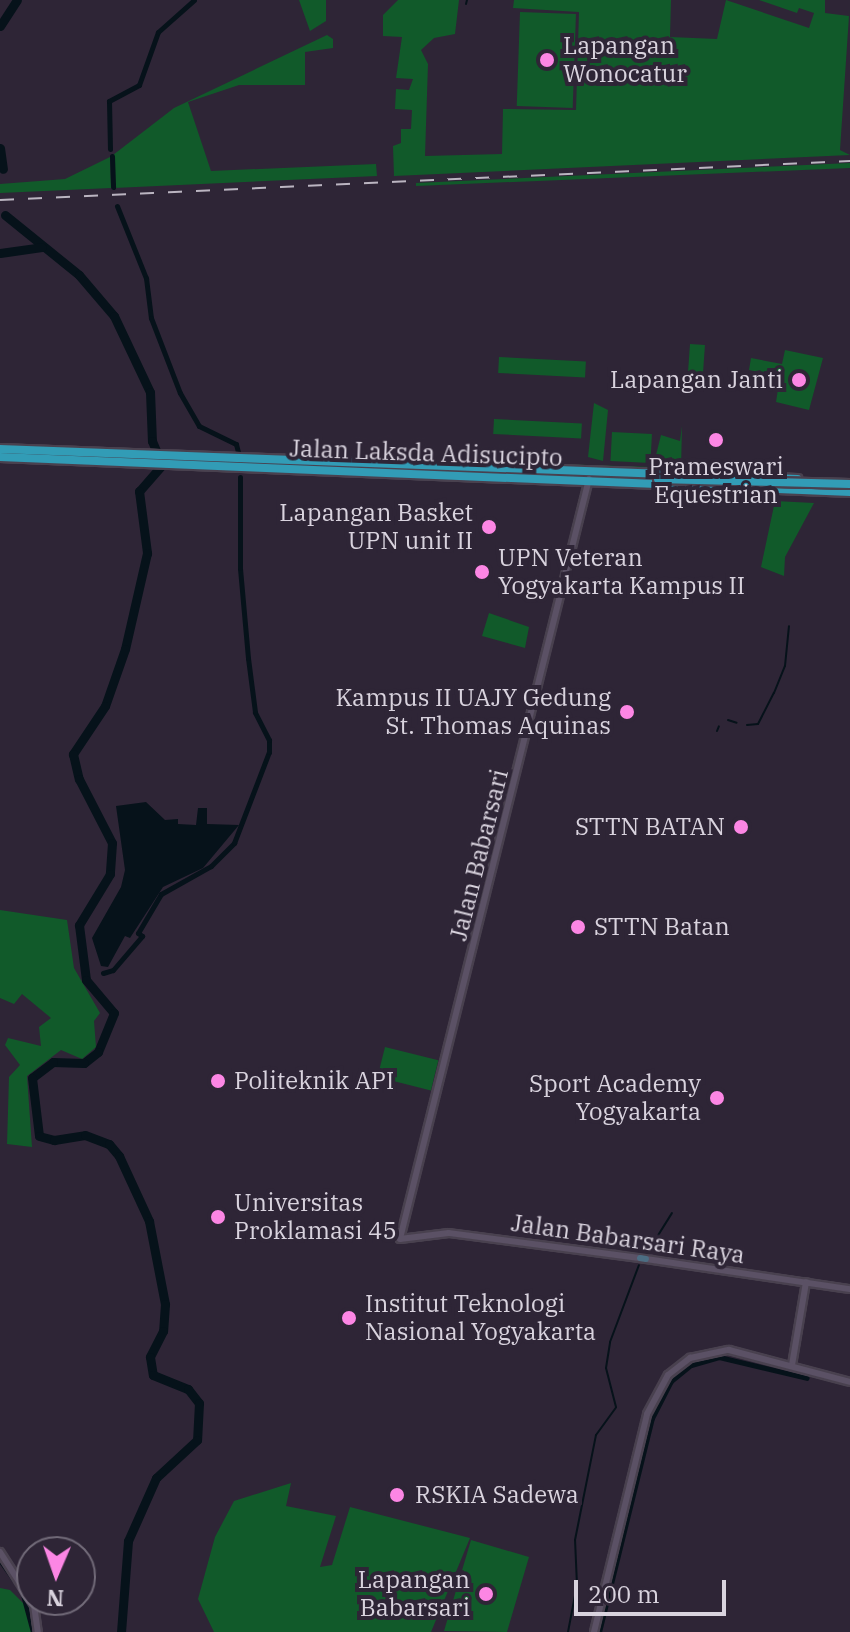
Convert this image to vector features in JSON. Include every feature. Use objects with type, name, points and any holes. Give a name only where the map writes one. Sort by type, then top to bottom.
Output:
[{"type":"highway","name":"Jalan Laksda Adisucipto","points":[[0,449],[140,459]]},
{"type":"highway","name":"Jalan Laksda Adisucipto","points":[[0,457],[849,482]]},
{"type":"highway","name":"Jalan Laksda Adisucipto","points":[[173,460],[850,492]]},
{"type":"highway","points":[[784,489],[814,484],[785,478]]},
{"type":"highway","points":[[608,480],[849,482]]},
{"type":"street","name":"Jalan Babarsari","points":[[400,1239],[589,479]]},
{"type":"street","name":"Jalan Babarsari Raya","points":[[400,1239],[449,1233],[850,1289]]},
{"type":"street","points":[[792,1365],[806,1282]]},
{"type":"street","points":[[594,1632],[647,1414],[658,1388],[681,1363],[712,1351],[735,1351],[850,1382]]},
{"type":"street","points":[[0,1552],[34,1605],[38,1632]]},
{"type":"green space","points":[[299,0],[326,0],[326,21],[310,31]]},
{"type":"green space","points":[[398,0],[459,0],[455,34],[434,38],[421,50],[428,64],[425,156],[502,154],[503,109],[576,110],[579,12],[513,8],[514,0],[671,0],[670,37],[717,39],[726,0],[809,28],[814,13],[799,8],[797,13],[759,0],[825,0],[825,13],[849,16],[840,150],[850,155],[394,176],[393,146],[401,143],[401,129],[411,129],[412,110],[395,109],[396,89],[409,90],[413,79],[396,78],[402,37],[383,36],[383,15]]},
{"type":"green space","name":"Lapangan Wonocatur","points":[[520,12],[576,14],[573,108],[517,106]]},
{"type":"green space","points":[[327,35],[333,39],[333,48],[305,52],[305,85],[239,85],[188,102],[211,171],[376,164],[377,176],[114,188],[113,155],[174,108]]},
{"type":"green space","points":[[110,157],[111,188],[0,193],[0,184],[65,179]]},
{"type":"green space","points":[[850,163],[850,168],[416,186],[416,183]]},
{"type":"green space","points":[[690,344],[705,345],[702,391],[687,390]]},
{"type":"green space","name":"Lapangan Janti","points":[[785,350],[823,358],[809,410],[776,402],[780,376],[749,370],[751,358],[782,364]]},
{"type":"green space","points":[[499,357],[586,362],[585,378],[498,373]]},
{"type":"green space","points":[[594,403],[608,410],[603,461],[588,457]]},
{"type":"green space","points":[[494,419],[582,424],[581,439],[493,434]]},
{"type":"green space","points":[[682,426],[681,469],[396,459],[653,467],[661,435],[680,441]]},
{"type":"green space","points":[[612,432],[652,434],[650,463],[610,461]]},
{"type":"green space","points":[[775,501],[814,503],[785,557],[784,576],[761,567]]},
{"type":"green space","points":[[489,613],[529,627],[525,648],[482,636]]},
{"type":"green space","points":[[0,910],[67,920],[74,968],[100,1013],[94,1021],[96,1047],[82,1059],[61,1050],[27,1076],[32,1147],[7,1144],[9,1077],[20,1065],[5,1045],[8,1038],[41,1046],[39,1027],[51,1018],[22,994],[14,1004],[0,998]]},
{"type":"green space","points":[[385,1047],[438,1060],[431,1090],[378,1077]]},
{"type":"green space","points":[[291,1483],[286,1506],[336,1516],[320,1567],[332,1565],[350,1507],[470,1538],[431,1632],[214,1632],[198,1599],[215,1537],[234,1501]]},
{"type":"green space","name":"Lapangan Babarsari","points":[[471,1540],[529,1557],[507,1632],[444,1631]]},
{"type":"green space","points":[[0,1588],[10,1590],[16,1596],[16,1616],[30,1616],[32,1632],[0,1632]]},
{"type":"shaded area","points":[[146,802],[165,820],[178,819],[178,824],[196,825],[198,808],[207,808],[207,824],[239,825],[203,868],[163,887],[130,938],[125,936],[108,967],[101,966],[92,938],[121,887],[125,870],[116,806]]},
{"type":"waterway","points":[[0,26],[17,0]]},
{"type":"waterway","points":[[110,149],[109,101],[139,85],[158,32],[194,0]]},
{"type":"waterway","points":[[466,4],[467,0]]},
{"type":"waterway","points":[[0,148],[3,169]]},
{"type":"waterway","points":[[112,156],[113,187]]},
{"type":"waterway","points":[[117,206],[146,278],[151,318],[180,393],[199,426],[236,444],[238,452]]},
{"type":"waterway","points":[[5,215],[79,275],[114,316],[150,392],[152,441],[162,465],[139,491],[147,553],[125,649],[105,706],[73,754],[79,779],[112,843],[110,874],[79,925],[86,980],[114,1013],[98,1052],[84,1063],[53,1062],[32,1078],[39,1136],[54,1140],[85,1135],[109,1144],[119,1156],[149,1221],[165,1304],[163,1331],[150,1357],[153,1375],[188,1389],[199,1403],[197,1440],[156,1478],[128,1541],[121,1632]]},
{"type":"waterway","points":[[0,253],[42,247]]},
{"type":"waterway","points":[[103,973],[113,970],[142,936],[138,933],[161,894],[211,866],[234,843],[269,752],[269,740],[255,712],[248,658],[240,568],[240,477]]},
{"type":"waterway","points":[[747,725],[758,724],[774,693],[785,666],[789,626]]},
{"type":"waterway","points":[[728,720],[737,723]]},
{"type":"waterway","points":[[717,731],[719,726]]},
{"type":"waterway","points":[[647,1253],[672,1213]]},
{"type":"waterway","points":[[568,1632],[577,1585],[575,1540],[596,1435],[616,1407],[606,1368],[610,1342],[639,1265]]},
{"type":"waterway","points":[[599,1632],[652,1418],[671,1381],[691,1365],[719,1357],[807,1378]]},
{"type":"waterway","points":[[0,1560],[14,1580]]},
{"type":"waterway","points":[[29,1616],[33,1632]]},
{"type":"railway","points":[[0,200],[850,161]]},
{"type":"place","name":"Lapangan Wonocatur","points":[[547,60]]},
{"type":"place","name":"Lapangan Janti","points":[[799,380]]},
{"type":"place","name":"Prameswari Equestrian","points":[[716,440]]},
{"type":"place","name":"Lapangan Basket UPN unit II","points":[[489,527]]},
{"type":"place","name":"UPN Veteran Yogyakarta Kampus II","points":[[482,572]]},
{"type":"place","name":"Kampus II UAJY Gedung St. Thomas Aquinas","points":[[627,712]]},
{"type":"place","name":"STTN BATAN","points":[[741,827]]},
{"type":"place","name":"STTN Batan","points":[[578,927]]},
{"type":"place","name":"Politeknik API","points":[[218,1081]]},
{"type":"place","name":"Sport Academy Yogyakarta","points":[[717,1098]]},
{"type":"place","name":"Universitas Proklamasi 45","points":[[218,1217]]},
{"type":"place","name":"Institut Teknologi Nasional Yogyakarta","points":[[349,1318]]},
{"type":"place","name":"RSKIA Sadewa","points":[[397,1495]]},
{"type":"place","name":"Lapangan Babarsari","points":[[486,1594]]}]
